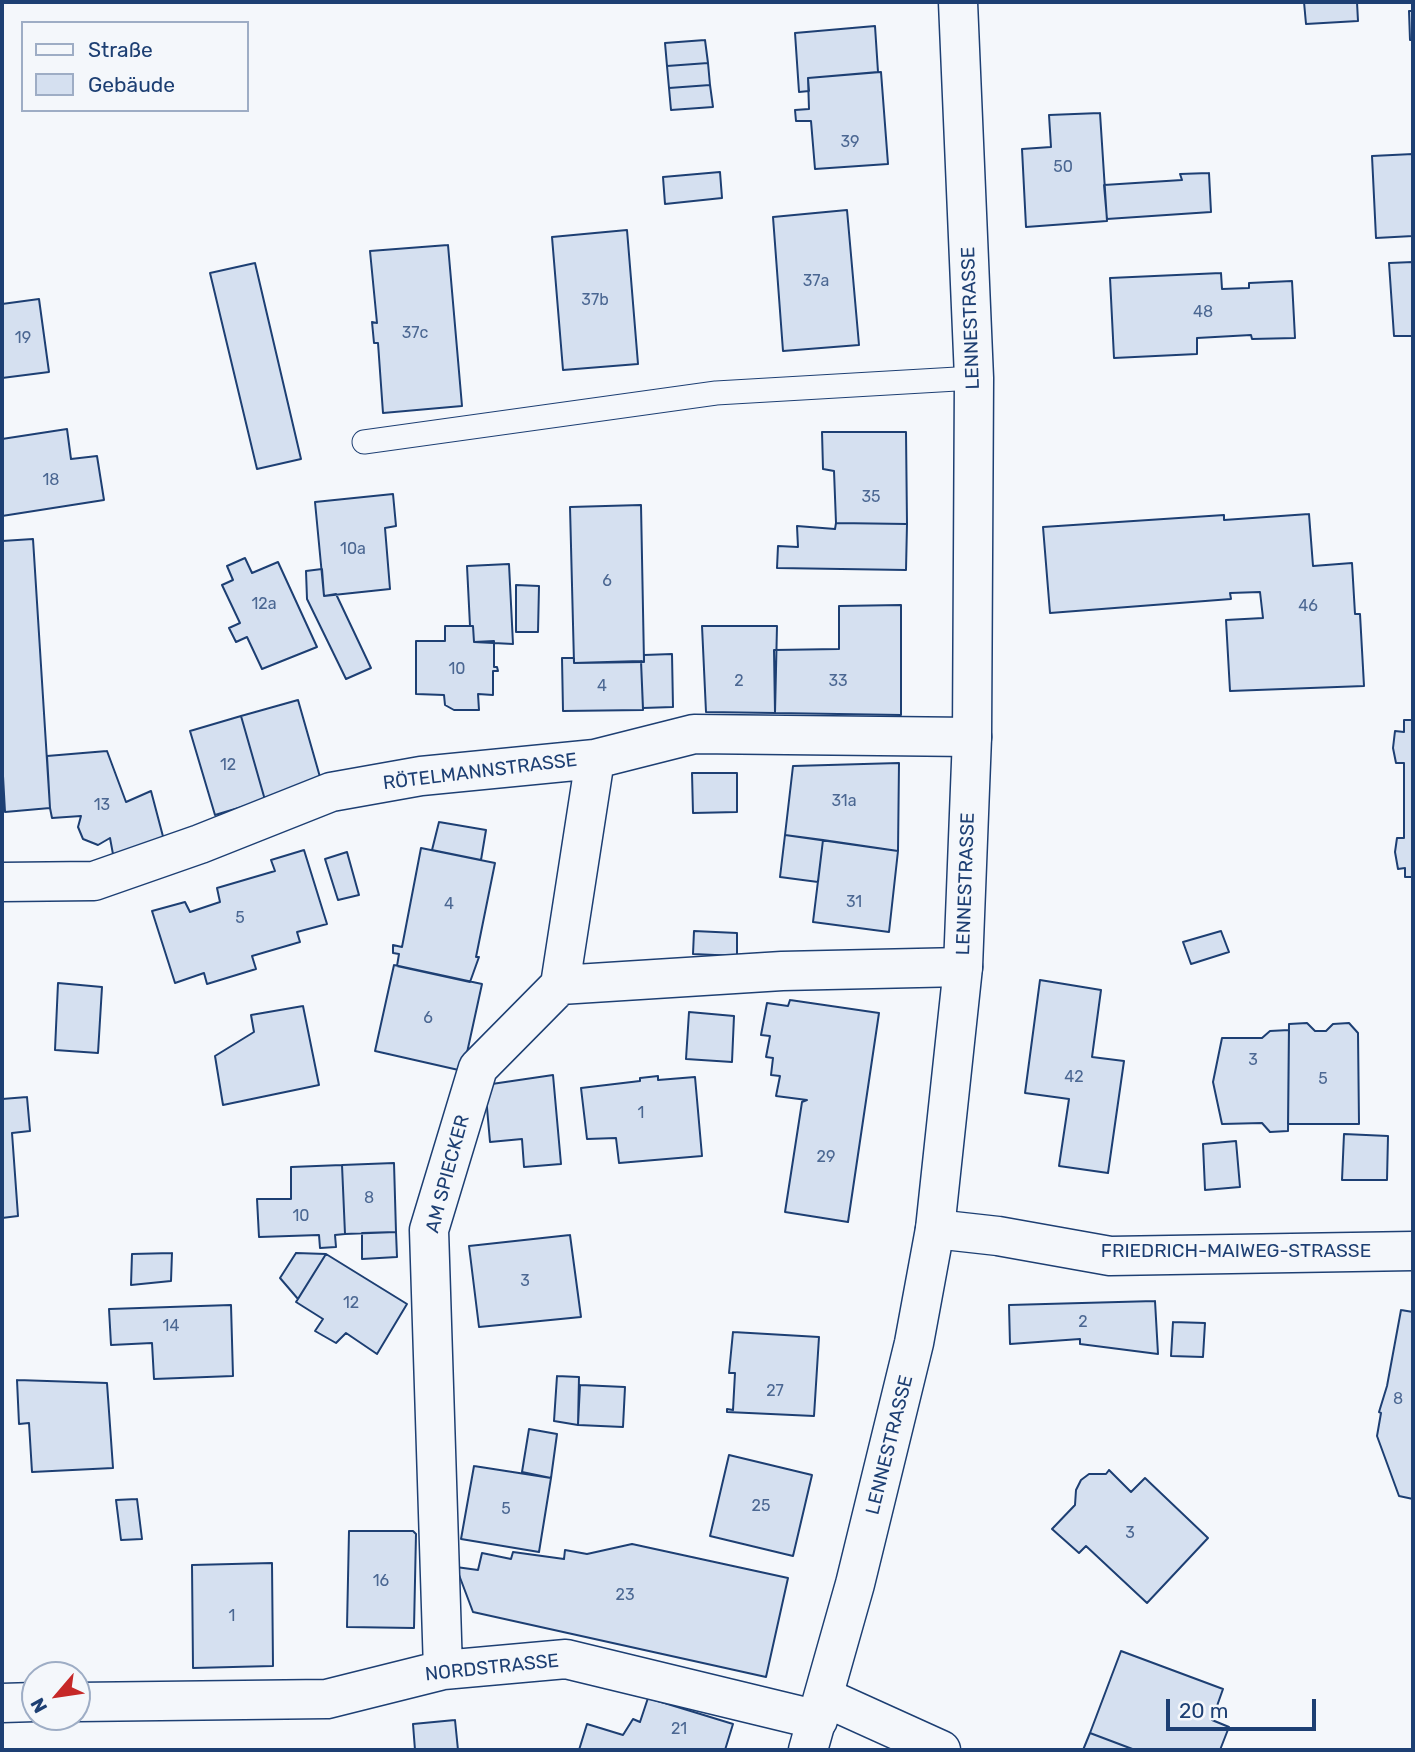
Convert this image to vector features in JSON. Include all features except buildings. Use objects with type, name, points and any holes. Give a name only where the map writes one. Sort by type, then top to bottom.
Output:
[{"type":"street","name":"LENNESTRASSE","points":[[817,1722],[915,1343],[935,1229],[963,967],[972,737],[974,378],[958,2]]},
{"type":"street","name":"RÖTELMANNSTRASSE","points":[[2,883],[94,881],[200,845],[331,792],[421,776],[595,759],[694,734],[972,737]]},
{"type":"street","points":[[595,759],[560,985],[782,971],[963,967]]},
{"type":"street","name":"AM SPIECKER","points":[[443,1670],[429,1230],[478,1068],[560,985]]},
{"type":"street","name":"FRIEDRICH-MAIWEG-STRASSE","points":[[935,1229],[998,1236],[1110,1256],[1413,1251]]},
{"type":"street","name":"NORDSTRASSE","points":[[91,1702],[327,1699],[443,1670],[566,1659],[941,1750]]},
{"type":"street","points":[[2,1703],[21,1702]]},
{"type":"lane","points":[[363,442],[716,393],[974,378]]}]
